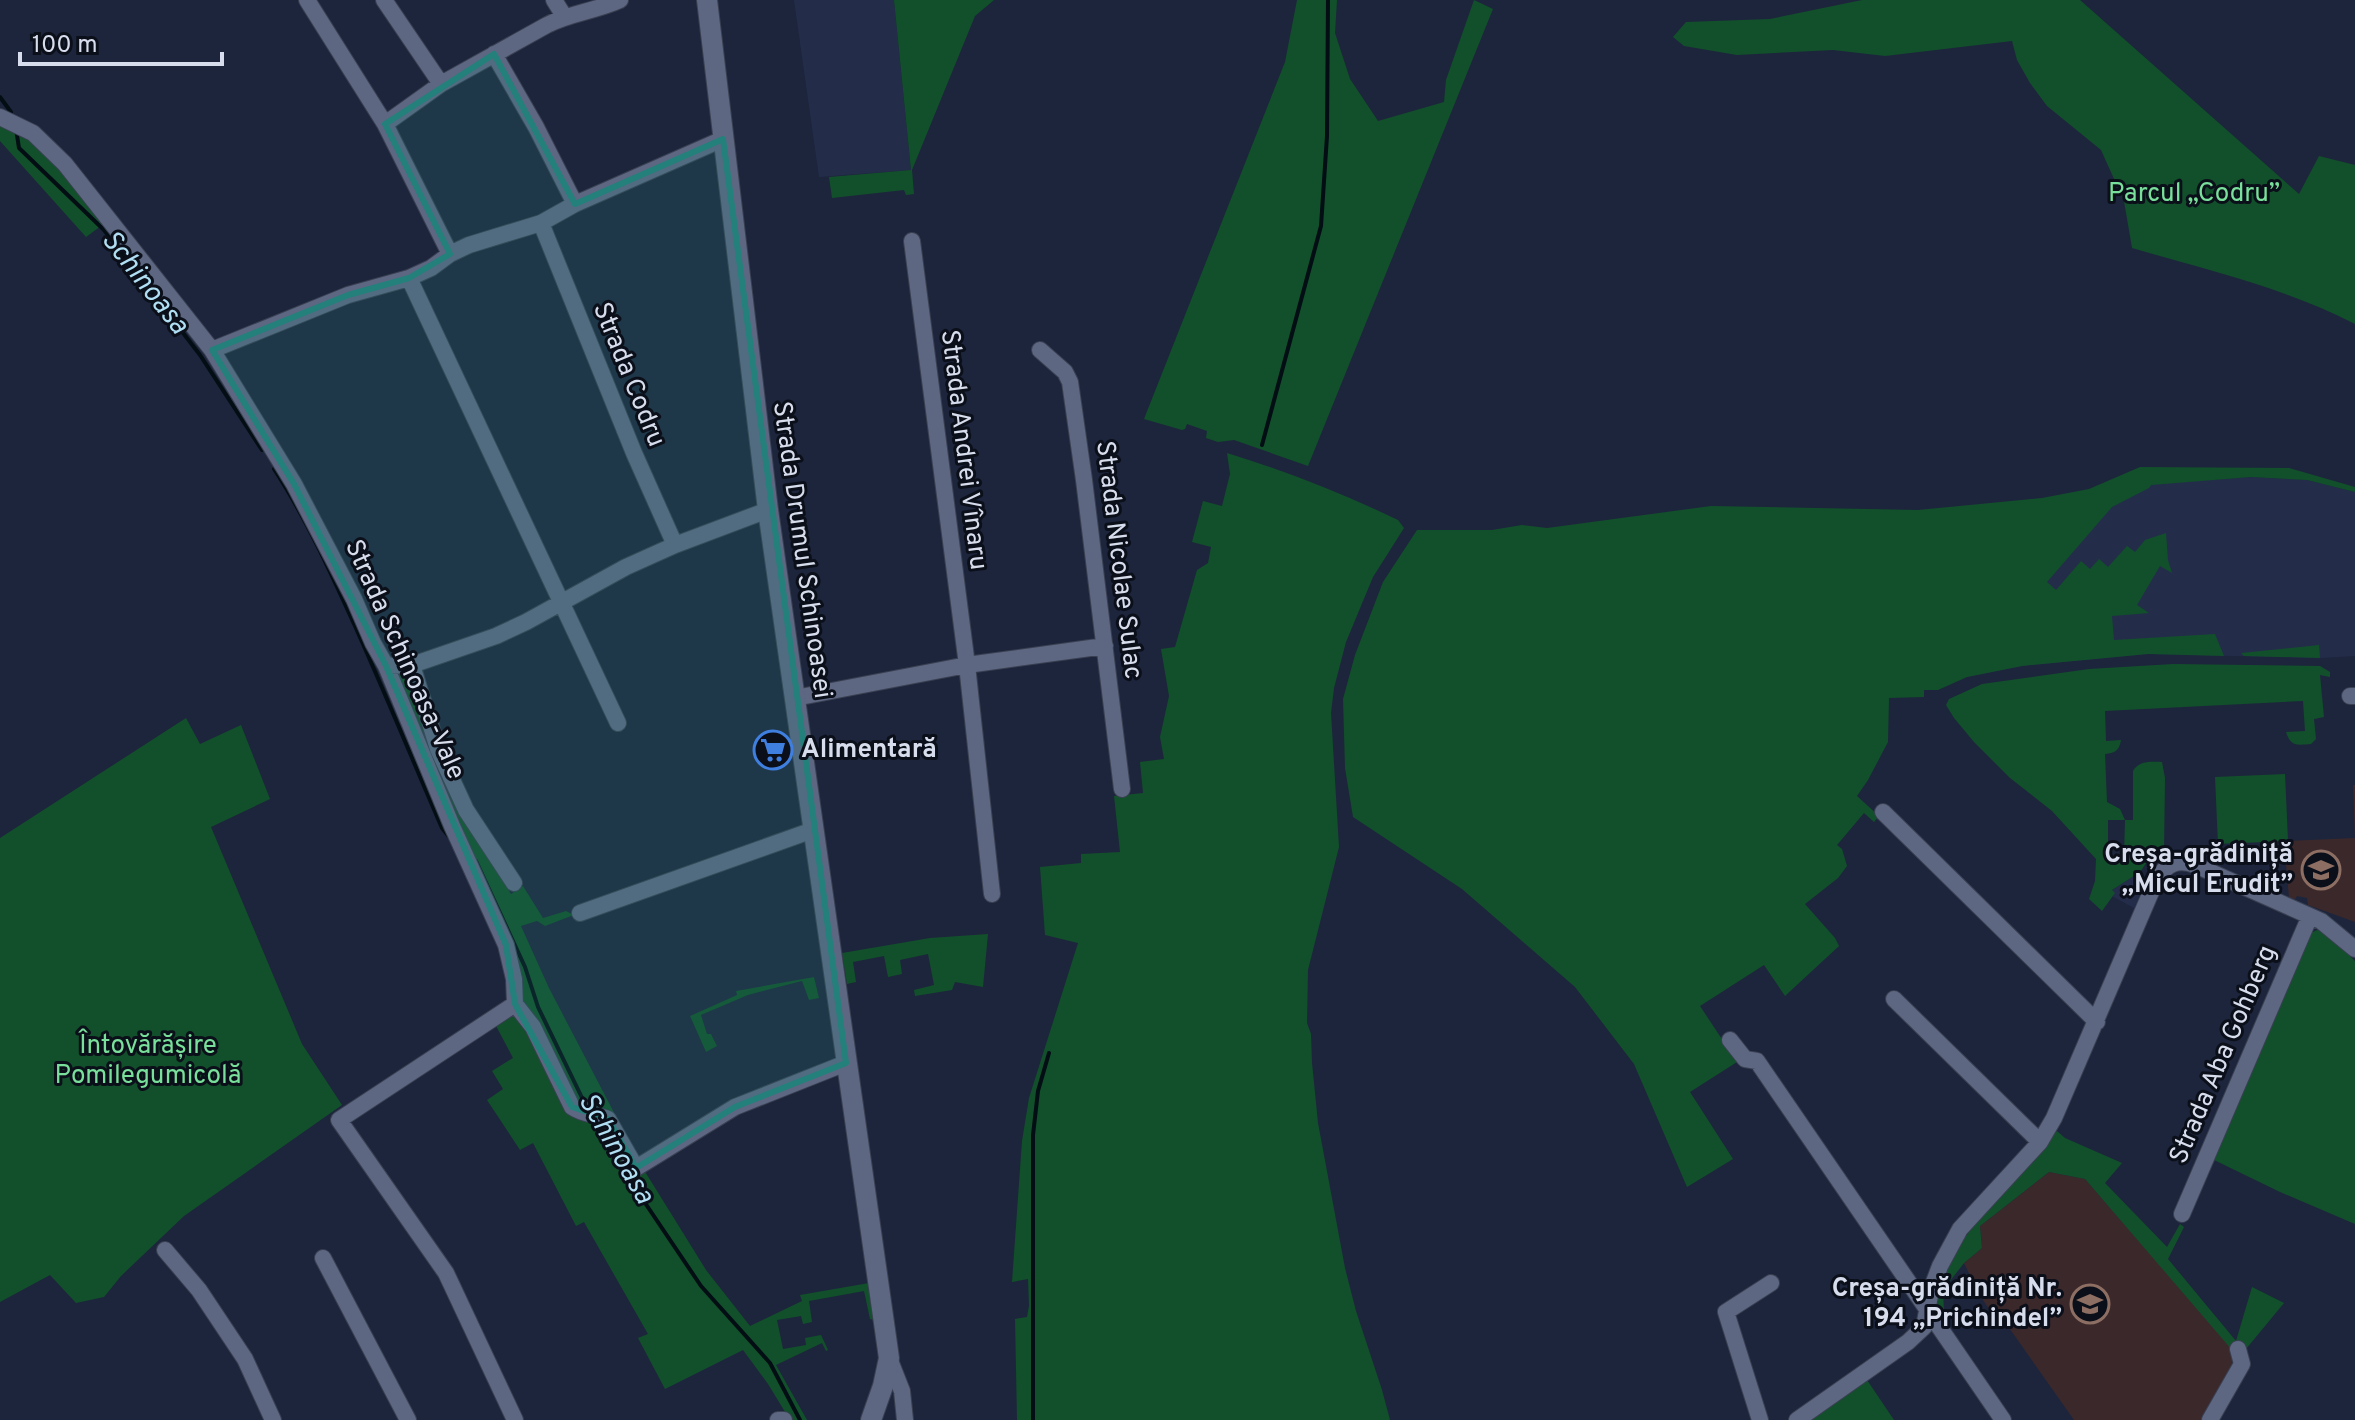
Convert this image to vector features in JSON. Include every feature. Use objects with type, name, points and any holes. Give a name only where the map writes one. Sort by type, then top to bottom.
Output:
[{"type":"street","points":[[307,0],[385,124],[450,254]]},
{"type":"street","points":[[384,0],[441,84]]},
{"type":"street","points":[[554,0],[564,16]]},
{"type":"street","points":[[385,124],[441,84],[564,16],[620,0]]},
{"type":"street","name":"Strada Drumul Schinoasei","points":[[707,0],[768,510],[889,1358],[902,1391],[905,1420]]},
{"type":"street","points":[[494,54],[575,204]]},
{"type":"street","name":"Strada Schinoasa-Vale","points":[[0,117],[33,133],[65,164],[212,350],[294,484],[386,666],[452,826],[506,945],[514,979],[515,1004],[533,1027],[572,1107],[608,1119],[636,1168],[735,1107],[846,1063]]},
{"type":"street","points":[[212,350],[348,295],[409,278],[469,245],[541,223],[575,204],[723,139]]},
{"type":"street","name":"Strada Codru","points":[[541,223],[634,453],[675,545]]},
{"type":"street","name":"Strada Andrei Vînaru","points":[[912,241],[967,665],[992,894]]},
{"type":"street","points":[[409,278],[618,723]]},
{"type":"street","name":"Strada Nicolae Sulac","points":[[1040,350],[1065,372],[1070,382],[1122,789]]},
{"type":"street","points":[[386,666],[412,665],[496,636],[626,567],[768,510]]},
{"type":"street","points":[[795,698],[967,665],[1105,646]]},
{"type":"street","points":[[412,665],[438,749],[466,810],[514,883]]},
{"type":"street","points":[[1883,812],[2097,1022]]},
{"type":"street","points":[[580,913],[813,830]]},
{"type":"street","points":[[1797,1420],[1908,1342],[1924,1327],[1931,1290],[1960,1229],[2040,1142],[2054,1118],[2164,868],[2184,861],[2195,865],[2321,921],[2355,949]]},
{"type":"street","name":"Strada Aba Gohberg","points":[[2182,1214],[2310,916]]},
{"type":"street","points":[[1894,999],[2040,1142]]},
{"type":"street","points":[[515,1004],[339,1120],[446,1273],[515,1420]]},
{"type":"street","points":[[1730,1040],[1745,1059],[1757,1061],[2003,1420]]},
{"type":"street","points":[[165,1250],[199,1290],[245,1359],[273,1420]]},
{"type":"street","points":[[323,1258],[408,1420]]},
{"type":"street","points":[[1760,1420],[1726,1312],[1771,1283]]},
{"type":"street","points":[[2210,1420],[2242,1364],[2238,1349]]},
{"type":"street","name":"Strada Drumul Schinoasei","points":[[871,1420],[889,1358]]},
{"type":"street","points":[[778,1420],[784,1420]]},
{"type":"highlighted area","points":[[494,54],[575,204],[723,139],[846,1063],[735,1107],[636,1168],[608,1119],[572,1107],[515,1004],[506,945],[386,666],[294,484],[212,350],[348,295],[409,278],[450,254],[385,124]]},
{"type":"shaded area","points":[[794,0],[894,0],[911,170],[819,177]]},
{"type":"shaded area","points":[[2251,477],[2307,480],[2355,492],[2355,656],[2148,654],[2022,666],[1967,677],[2111,491],[2151,484]]},
{"type":"shaded area","points":[[2353,785],[2355,785],[2355,838]]},
{"type":"shaded area","name":"Creșa-grădiniță „Micul Erudit”","points":[[2355,838],[2355,922],[2308,905],[2307,898],[2289,898],[2284,841]]},
{"type":"shaded area","points":[[2134,876],[2145,883],[2134,908],[2112,896],[2111,891]]},
{"type":"shaded area","name":"Creșa-grădiniță Nr. 194 „Prichindel”","points":[[2049,1172],[2085,1179],[2236,1356],[2202,1420],[2074,1420],[2000,1315],[1995,1318],[1979,1294],[1964,1263],[1982,1248],[1980,1226]]},
{"type":"green space","points":[[894,0],[994,0],[975,16],[912,170],[914,194],[906,195],[904,190],[832,198],[829,177],[911,170]]},
{"type":"green space","points":[[1297,0],[1337,0],[1335,33],[1350,79],[1378,121],[1444,102],[1446,80],[1474,0],[1493,9],[1308,466],[1234,440],[1218,442],[1206,438],[1207,431],[1187,424],[1182,430],[1144,419],[1285,62]]},
{"type":"green space","name":"Parcul „Codru”","points":[[1862,0],[2080,0],[2299,194],[2319,156],[2355,165],[2355,324],[2274,290],[2132,248],[2124,201],[2101,150],[2047,106],[2017,60],[2012,41],[1885,56],[1833,50],[1737,55],[1684,46],[1673,37],[1686,22],[1770,19]]},
{"type":"green space","points":[[0,124],[33,138],[105,223],[86,237],[0,141]]},
{"type":"green space","points":[[1227,453],[1335,492],[1398,520],[1404,528],[1373,577],[1346,642],[1334,688],[1331,713],[1339,847],[1308,970],[1307,1023],[1311,1034],[1318,1123],[1345,1268],[1390,1420],[1017,1420],[1015,1319],[1027,1317],[1029,1306],[1028,1279],[1012,1282],[1022,1141],[1029,1098],[1078,943],[1045,935],[1040,867],[1081,863],[1081,854],[1120,852],[1114,796],[1143,793],[1140,762],[1164,759],[1160,737],[1169,696],[1161,649],[1175,647],[1197,570],[1208,563],[1211,547],[1192,542],[1203,501],[1222,506],[1230,474]]},
{"type":"green space","points":[[2140,467],[2289,468],[2355,487],[2355,492],[2307,480],[2251,477],[2151,485],[2112,507],[2047,582],[2056,590],[2081,561],[2090,569],[2099,559],[2108,567],[2127,546],[2135,552],[2145,540],[2166,533],[2172,573],[2160,566],[2137,605],[2149,613],[2112,616],[2114,640],[2215,634],[2224,656],[2148,654],[2022,666],[1967,677],[1938,690],[1924,690],[1924,697],[1889,698],[1888,742],[1857,796],[1879,816],[1874,822],[1864,813],[1837,845],[1842,849],[1847,866],[1838,878],[1805,904],[1839,946],[1785,996],[1764,965],[1700,1006],[1737,1062],[1690,1092],[1733,1159],[1687,1187],[1634,1064],[1575,987],[1462,889],[1353,817],[1345,768],[1343,699],[1355,655],[1383,582],[1417,530],[1492,530],[1522,525],[1547,528],[1711,506],[1918,510],[2042,498],[2089,489]]},
{"type":"green space","points":[[2319,645],[2320,658],[2244,656],[2241,653]]},
{"type":"green space","points":[[2173,664],[2320,666],[2330,672],[2330,677],[2320,675],[2324,717],[2314,719],[2316,739],[2311,744],[2295,744],[2286,732],[2305,731],[2303,701],[2105,711],[2106,741],[2121,740],[2116,751],[2105,754],[2107,802],[2120,809],[2125,820],[2133,820],[2133,771],[2142,763],[2162,762],[2165,778],[2164,851],[2155,849],[2137,877],[2112,890],[2115,893],[2102,911],[2089,899],[2095,881],[2096,859],[2052,811],[2010,778],[1974,742],[1946,705],[1949,699],[1982,684],[2089,669]],"holes":[[[2108,820],[2125,820],[2124,856],[2108,856]]]},
{"type":"green space","points":[[404,671],[410,675],[439,772],[511,894],[523,886],[543,918],[566,911],[574,915],[545,926],[537,921],[521,926],[549,988],[644,1170],[706,1270],[750,1326],[802,1301],[800,1295],[869,1283],[874,1320],[870,1319],[864,1291],[809,1301],[812,1322],[803,1324],[801,1316],[777,1320],[783,1349],[806,1345],[805,1338],[821,1335],[828,1350],[822,1343],[776,1365],[807,1420],[790,1420],[743,1350],[665,1389],[638,1338],[648,1334],[584,1222],[576,1226],[533,1143],[520,1150],[487,1100],[503,1089],[492,1071],[513,1058],[495,1024],[524,1009],[400,681],[398,675]]},
{"type":"green space","name":"Întovărășire Pomilegumicolă","points":[[186,718],[200,744],[241,725],[270,799],[211,827],[302,1044],[342,1105],[184,1216],[121,1276],[104,1297],[76,1303],[50,1275],[0,1302],[0,838]]},
{"type":"green space","points":[[2285,774],[2288,841],[2218,844],[2215,777]]},
{"type":"green space","points":[[2324,931],[2355,961],[2355,1224],[2210,1158],[2311,933]]},
{"type":"green space","points":[[988,934],[983,987],[955,982],[952,990],[915,996],[914,990],[934,985],[928,954],[900,960],[902,974],[888,977],[884,956],[853,962],[856,982],[847,984],[842,953],[930,938]]},
{"type":"green space","points":[[814,977],[819,998],[809,1000],[802,981],[748,995],[701,1015],[707,1034],[711,1034],[717,1046],[706,1052],[690,1016],[737,995],[736,991]]},
{"type":"green space","points":[[2057,1131],[2065,1138],[2122,1163],[2105,1183],[2167,1247],[2180,1224],[2184,1227],[2168,1259],[2236,1341],[2252,1287],[2284,1303],[2246,1349],[2232,1350],[2085,1179],[2049,1172],[1980,1226],[1982,1248],[1964,1263],[1943,1290],[1944,1312],[1950,1322],[1946,1325],[1938,1314],[1936,1296],[1957,1248],[1981,1216]]},
{"type":"green space","points":[[1867,1380],[1894,1420],[1807,1420]]},
{"type":"waterway","points":[[1262,445],[1321,226],[1327,136],[1328,0]]},
{"type":"waterway","name":"Schinoasa","points":[[0,97],[11,112]]},
{"type":"waterway","name":"Schinoasa","points":[[16,129],[19,148],[104,230],[200,355],[262,450]]},
{"type":"waterway","name":"Schinoasa","points":[[274,469],[327,566],[442,828],[450,838]]},
{"type":"waterway","name":"Schinoasa","points":[[476,861],[525,967],[538,1007],[587,1108]]},
{"type":"waterway","points":[[1033,1420],[1033,1135],[1038,1091],[1049,1053]]},
{"type":"waterway","name":"Schinoasa","points":[[593,1120],[602,1139],[701,1286],[770,1363],[800,1420]]},
{"type":"place","name":"Alimentară","points":[[773,750]]},
{"type":"place","name":"Creșa-grădiniță „Micul Erudit”","points":[[2321,870]]},
{"type":"place","name":"Creșa-grădiniță Nr. 194 „Prichindel”","points":[[2090,1304]]}]
